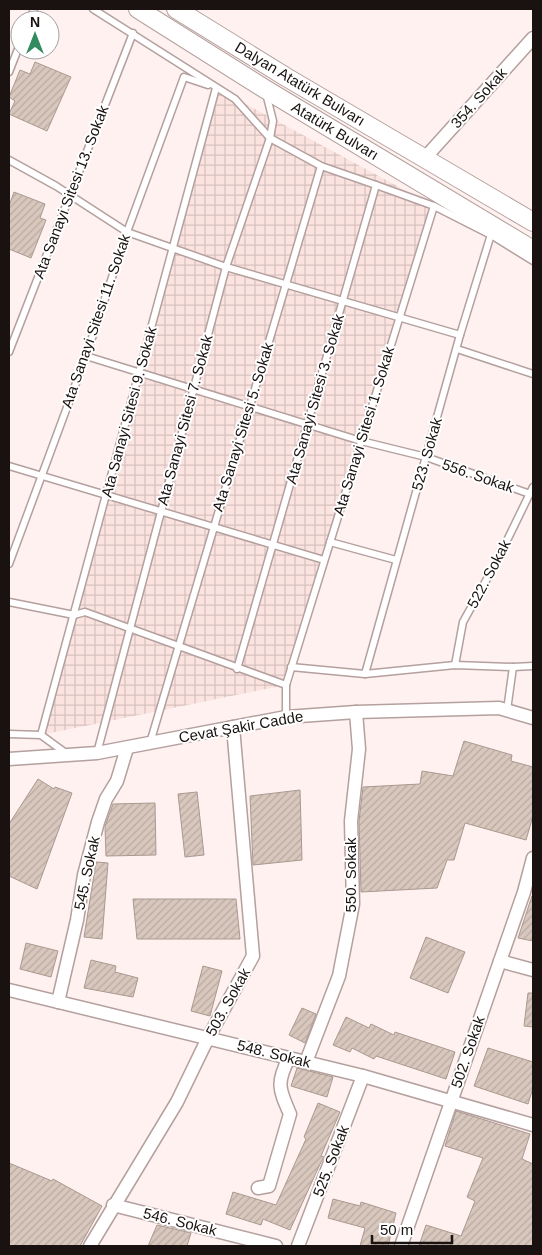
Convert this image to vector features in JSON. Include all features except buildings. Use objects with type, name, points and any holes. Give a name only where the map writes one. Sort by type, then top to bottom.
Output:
[{"type":"main road","name":"Atatürk Bulvarı","points":[[138,9],[492,231],[533,250]]},
{"type":"main road","name":"Dalyan Atatürk Bulvarı","points":[[176,9],[424,159]]},
{"type":"main road","points":[[424,159],[533,222]]},
{"type":"street","name":"354. Sokak","points":[[424,159],[533,38]]},
{"type":"street","name":"Cevat Şakir Cadde","points":[[9,759],[96,753],[286,717],[356,712],[499,708],[533,718]]},
{"type":"street","name":"550. Sokak","points":[[306,1062],[339,976],[353,904],[351,821],[359,750],[356,712]]},
{"type":"street","name":"503. Sokak","points":[[90,1246],[176,1102],[208,1038],[253,956],[233,727]]},
{"type":"street","name":"545. Sokak","points":[[58,1002],[84,875],[98,822],[106,799],[116,781],[127,748]]},
{"type":"street","name":"502. Sokak","points":[[401,1246],[524,892],[533,858]]},
{"type":"street","points":[[500,961],[533,970]]},
{"type":"street","name":"548. Sokak","points":[[9,990],[363,1076],[533,1124]]},
{"type":"street","points":[[258,1188],[269,1186],[290,1114],[282,1094],[280,1076],[289,1058]]},
{"type":"street","name":"525. Sokak","points":[[298,1246],[363,1076]]},
{"type":"street","name":"546. Sokak","points":[[113,1205],[276,1246]]},
{"type":"lane","points":[[93,9],[235,99],[270,138],[321,166],[434,206],[492,231],[533,261]]},
{"type":"lane","name":"Ata Sanayi Sitesi 13. Sokak","points":[[9,352],[133,33]]},
{"type":"lane","points":[[9,72],[14,60]]},
{"type":"lane","name":"Ata Sanayi Sitesi 11. Sokak","points":[[9,564],[86,356],[127,232],[184,78],[216,88]]},
{"type":"lane","name":"Ata Sanayi Sitesi 9. Sokak","points":[[41,735],[216,88]]},
{"type":"lane","name":"Ata Sanayi Sitesi 7. Sokak","points":[[96,753],[226,267],[270,138],[273,121],[265,89]]},
{"type":"lane","points":[[9,160],[70,195],[127,232],[226,267],[460,335]]},
{"type":"lane","name":"Ata Sanayi Sitesi 5. Sokak","points":[[149,744],[321,166]]},
{"type":"lane","name":"Ata Sanayi Sitesi 3. Sokak","points":[[236,669],[376,185]]},
{"type":"lane","name":"Ata Sanayi Sitesi 1. Sokak","points":[[286,717],[286,685],[291,667],[434,206]]},
{"type":"lane","name":"523. Sokak","points":[[365,674],[460,335],[492,231]]},
{"type":"lane","points":[[457,349],[533,374]]},
{"type":"lane","name":"556. Sokak","points":[[86,356],[307,425],[426,457],[530,494]]},
{"type":"lane","points":[[9,466],[324,560]]},
{"type":"lane","name":"522. Sokak","points":[[455,665],[463,622],[533,486]]},
{"type":"lane","points":[[330,542],[396,560]]},
{"type":"lane","points":[[9,602],[74,615],[85,612],[129,627],[236,669],[286,685]]},
{"type":"lane","points":[[291,667],[365,674],[455,665],[533,666]]},
{"type":"lane","points":[[507,710],[513,667]]},
{"type":"lane","points":[[9,734],[41,735],[68,755]]},
{"type":"shaded area","points":[[216,88],[434,206],[286,685],[41,735]]}]
